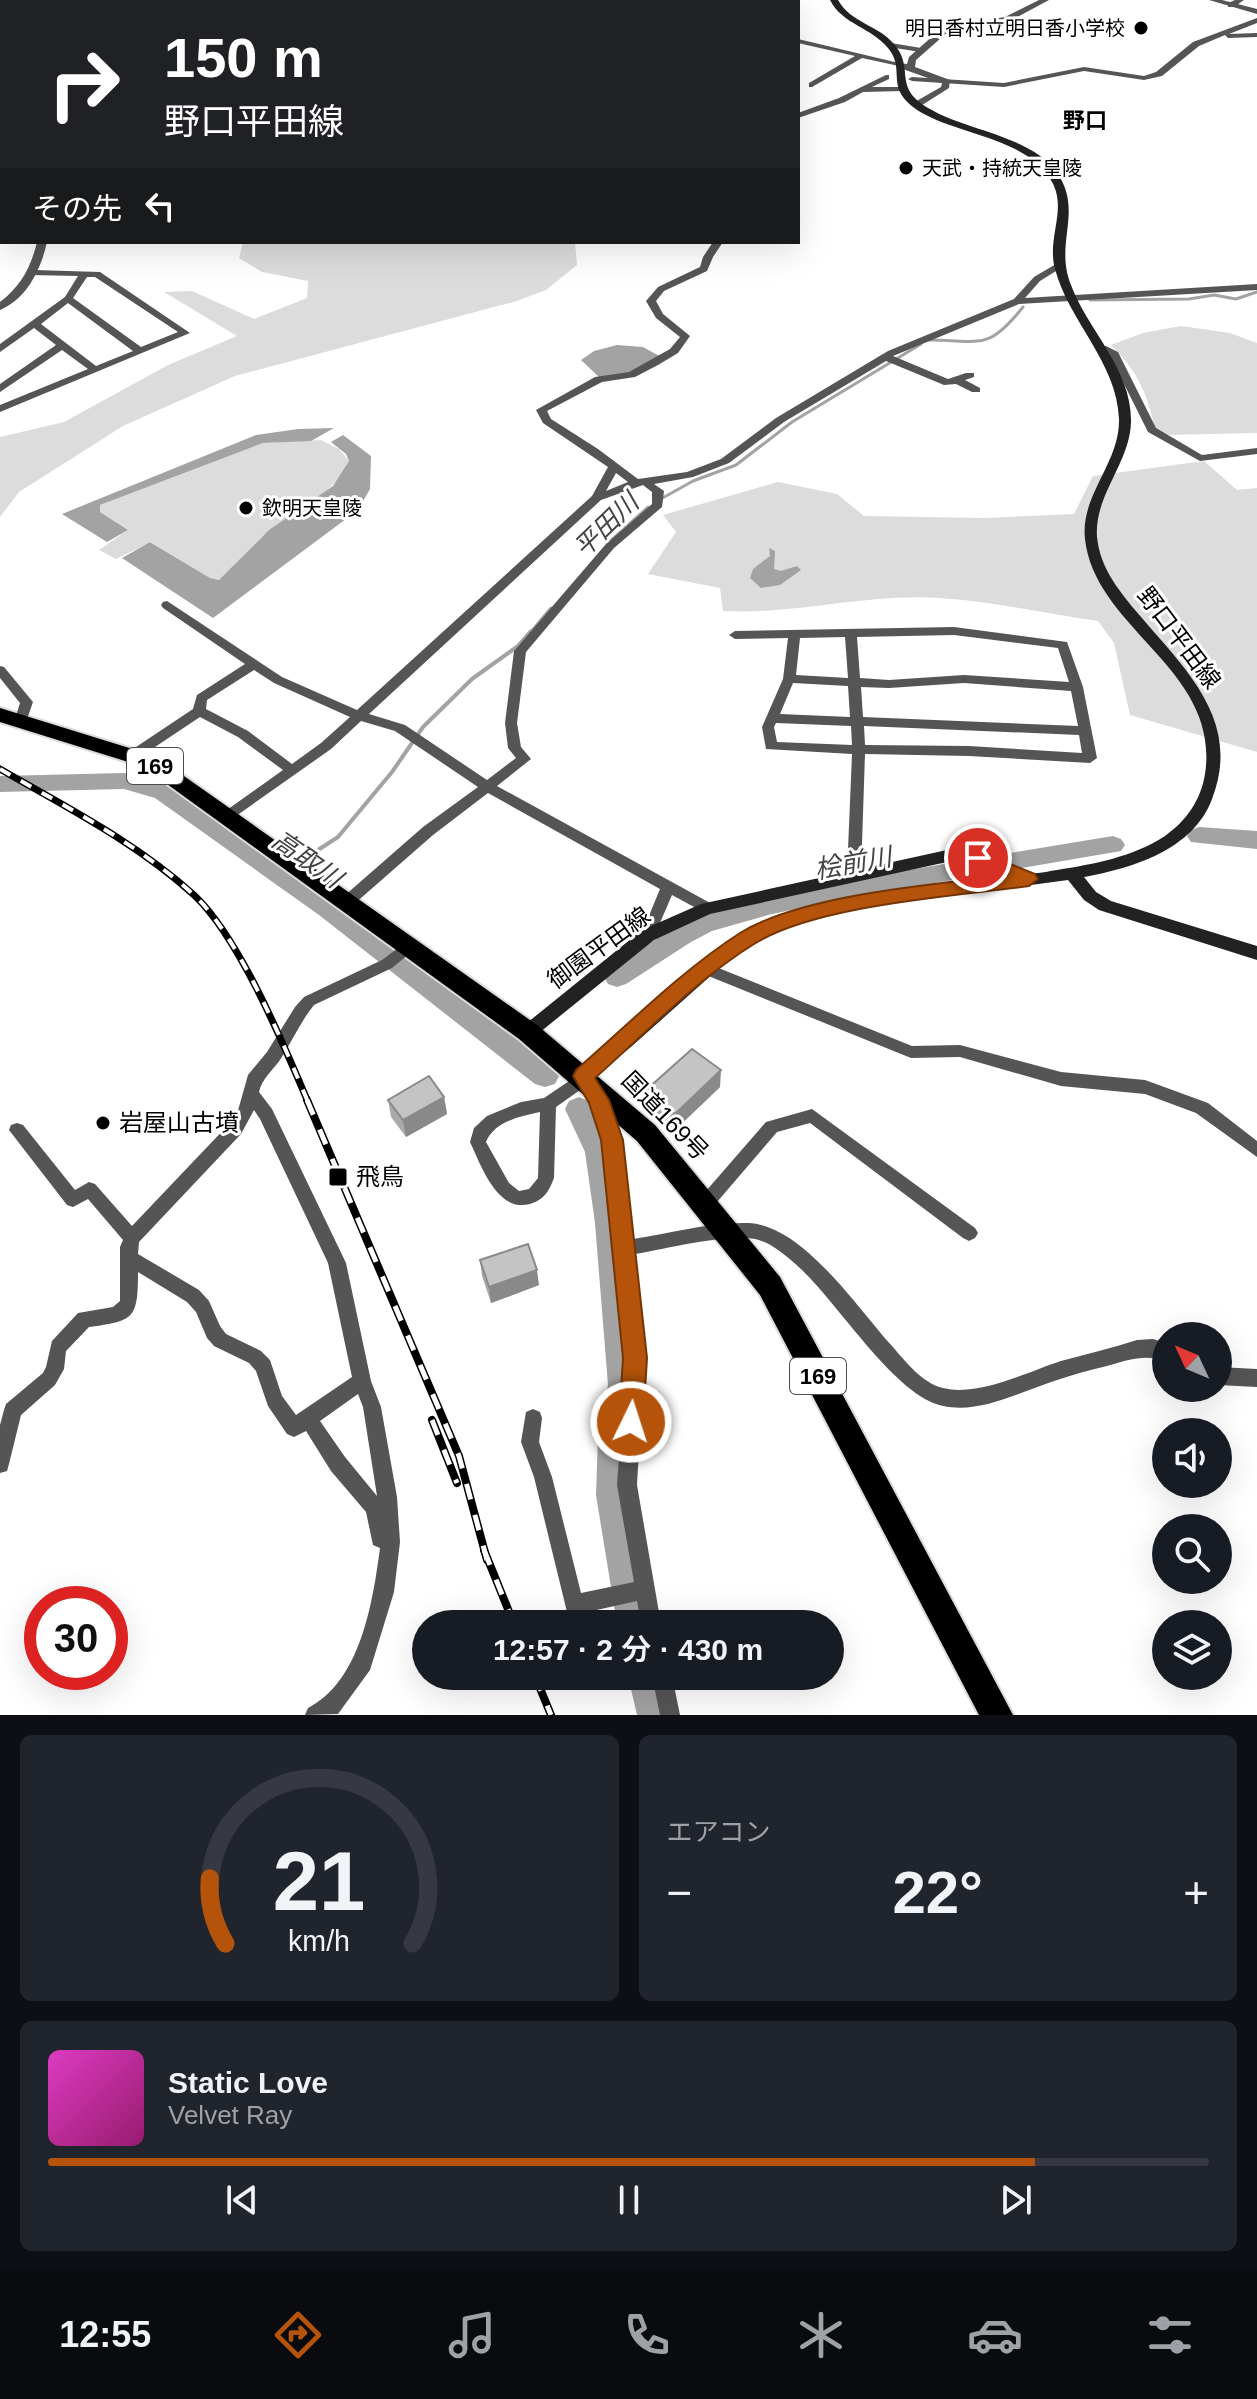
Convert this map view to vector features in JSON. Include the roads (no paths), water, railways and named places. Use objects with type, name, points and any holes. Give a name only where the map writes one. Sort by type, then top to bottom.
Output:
[{"type":"highway","name":"国道169号","points":[[10,718],[132,756],[167,774],[528,1032],[646,1133],[770,1286],[997,1715]]},
{"type":"main road","points":[[834,0],[836,7],[847,17],[891,45],[899,64],[900,89]]},
{"type":"main road","name":"野口平田線","points":[[583,1076],[706,969],[749,937],[802,916],[886,898],[1072,874],[1121,863],[1160,847],[1183,831],[1208,796],[1215,762],[1209,722],[1198,701],[1109,587],[1095,561],[1089,528],[1092,507],[1120,448],[1125,423],[1121,388],[1059,266],[1058,241],[1065,203],[1061,188],[1051,172],[1017,148],[916,105],[900,89]]},
{"type":"main road","name":"御園平田線","points":[[528,1032],[648,935],[707,908],[947,856],[978,858],[1029,879]]},
{"type":"main road","points":[[1072,874],[1090,896],[1105,906],[1257,953]]},
{"type":"street","points":[[911,74],[912,59],[951,27],[1007,19],[1045,0]]},
{"type":"street","points":[[1213,0],[1257,12]]},
{"type":"street","points":[[1231,5],[1240,0]]},
{"type":"street","points":[[800,41],[899,64],[911,74],[947,82],[1020,83],[1084,69],[1144,78],[1159,74],[1196,44],[1257,20]]},
{"type":"street","points":[[1216,37],[1257,35]]},
{"type":"street","points":[[891,45],[921,50]]},
{"type":"street","points":[[812,85],[862,55]]},
{"type":"street","points":[[800,115],[842,100],[886,77]]},
{"type":"street","points":[[916,105],[945,88],[947,82]]},
{"type":"street","points":[[859,90],[900,89]]},
{"type":"street","points":[[0,307],[23,288],[34,273],[41,244]]},
{"type":"street","points":[[348,901],[428,831],[524,759],[515,748],[511,723],[520,651],[616,539],[659,500],[640,482],[547,421],[541,410],[599,379],[631,375],[674,351],[686,338],[659,316],[651,301],[661,289],[704,269],[717,244]]},
{"type":"street","points":[[1017,301],[1037,279],[1059,266]]},
{"type":"street","points":[[1,408],[185,333],[97,274],[34,273]]},
{"type":"street","points":[[0,349],[68,299],[85,273]]},
{"type":"street","points":[[597,498],[640,482],[689,475],[725,461],[780,420],[890,359],[1017,301],[1257,287]]},
{"type":"street","points":[[68,299],[140,351]]},
{"type":"street","points":[[36,325],[95,370]]},
{"type":"street","points":[[0,389],[63,345]]},
{"type":"street","points":[[1102,348],[1114,354],[1152,430],[1200,458],[1257,451]]},
{"type":"street","points":[[890,359],[948,383],[970,375]]},
{"type":"street","points":[[959,381],[976,390]]},
{"type":"street","points":[[229,816],[326,746],[597,498],[613,467]]},
{"type":"street","points":[[167,605],[278,680],[413,736],[488,787],[707,908]]},
{"type":"street","points":[[735,635],[954,631],[1063,645],[1077,687],[1090,758],[969,751],[771,746],[768,727],[789,679],[794,635]]},
{"type":"street","points":[[851,633],[859,749],[854,874]]},
{"type":"street","points":[[132,756],[199,711],[201,698],[254,664]]},
{"type":"street","points":[[0,670],[27,702],[10,718]]},
{"type":"street","points":[[789,679],[855,683],[964,679],[1077,687]]},
{"type":"street","points":[[199,711],[243,734],[292,770]]},
{"type":"street","points":[[771,718],[858,724],[1004,726],[1086,731]]},
{"type":"street","points":[[648,935],[669,885]]},
{"type":"street","points":[[0,1464],[13,1410],[49,1379],[55,1369],[58,1347],[84,1319],[117,1315],[129,1304],[132,1238],[235,1129],[254,1080],[283,1043],[304,1005],[387,964],[410,945]]},
{"type":"street","points":[[706,969],[911,1052],[960,1051],[1061,1079],[1145,1087],[1202,1108],[1257,1150]]},
{"type":"street","points":[[548,1104],[546,1178],[542,1188],[534,1195],[516,1198],[503,1188],[478,1142],[480,1133],[493,1121],[521,1109],[548,1104],[583,1076],[598,1100],[612,1140],[626,1248],[635,1358],[627,1485],[633,1592],[643,1610]]},
{"type":"street","points":[[251,1094],[266,1114],[337,1263],[362,1381],[372,1407],[387,1497],[390,1542],[384,1592],[363,1663],[331,1707],[315,1715]]},
{"type":"street","points":[[705,1204],[772,1127],[812,1116],[969,1233]]},
{"type":"street","points":[[17,1130],[73,1200],[89,1189],[132,1238]]},
{"type":"street","points":[[626,1248],[728,1233],[758,1232],[782,1243],[836,1290],[901,1369],[924,1390],[942,1397],[976,1397],[1018,1387],[1043,1376],[1137,1349],[1152,1348]]},
{"type":"street","points":[[129,1258],[160,1273],[193,1296],[203,1307],[213,1332],[220,1340],[255,1357],[264,1366],[274,1400],[294,1428],[362,1381]]},
{"type":"street","points":[[1232,1377],[1257,1378]]},
{"type":"street","points":[[308,1418],[338,1464],[375,1508],[380,1538],[390,1542]]},
{"type":"street","points":[[533,1418],[530,1442],[543,1477],[574,1605],[633,1592]]},
{"type":"street","points":[[665,1690],[670,1715]]},
{"type":"waterway","name":"平田川","points":[[1090,300],[1189,299],[1214,295],[1236,299],[1257,292]]},
{"type":"waterway","name":"平田川","points":[[929,340],[972,341],[991,337],[1023,307]]},
{"type":"waterway","name":"平田川","points":[[659,500],[693,481],[736,465],[792,422],[921,344]]},
{"type":"waterway","name":"平田川","points":[[607,544],[648,507]]},
{"type":"waterway","name":"平田川","points":[[530,633],[551,608]]},
{"type":"waterway","name":"平田川","points":[[301,861],[338,837],[392,772],[423,727],[472,679],[518,646],[531,631]]},
{"type":"waterway","name":"高取川","points":[[0,784],[124,781],[163,792],[328,908],[545,1076]]},
{"type":"waterway","name":"桧前川","points":[[1199,836],[1257,840]]},
{"type":"waterway","name":"桧前川","points":[[617,977],[682,935],[705,924],[768,906],[836,891],[1113,845]]},
{"type":"waterway","name":"平田川","points":[[280,874],[290,868]]},
{"type":"waterway","name":"高取川","points":[[579,1109],[599,1152],[610,1223],[624,1385],[614,1436],[612,1495],[632,1610]]},
{"type":"waterway","name":"高取川","points":[[649,1690],[655,1715]]},
{"type":"railway","points":[[0,769],[125,842],[194,895],[211,914],[243,963],[308,1102]]},
{"type":"railway","points":[[307,1100],[459,1456],[485,1552]]},
{"type":"railway","points":[[432,1420],[457,1483]]},
{"type":"railway","points":[[485,1552],[508,1610]]},
{"type":"railway","points":[[485,1552],[487,1560]]},
{"type":"railway","points":[[541,1690],[551,1715]]},
{"type":"place","name":"明日香村立明日香小学校","points":[[1141,28]]},
{"type":"place","name":"天武・持統天皇陵","points":[[906,168]]},
{"type":"place","name":"欽明天皇陵","points":[[246,508]]},
{"type":"place","name":"岩屋山古墳","points":[[103,1123]]},
{"type":"place","name":"飛鳥","points":[[338,1177]]},
{"type":"district","name":"野口","points":[[1085,120]]}]
